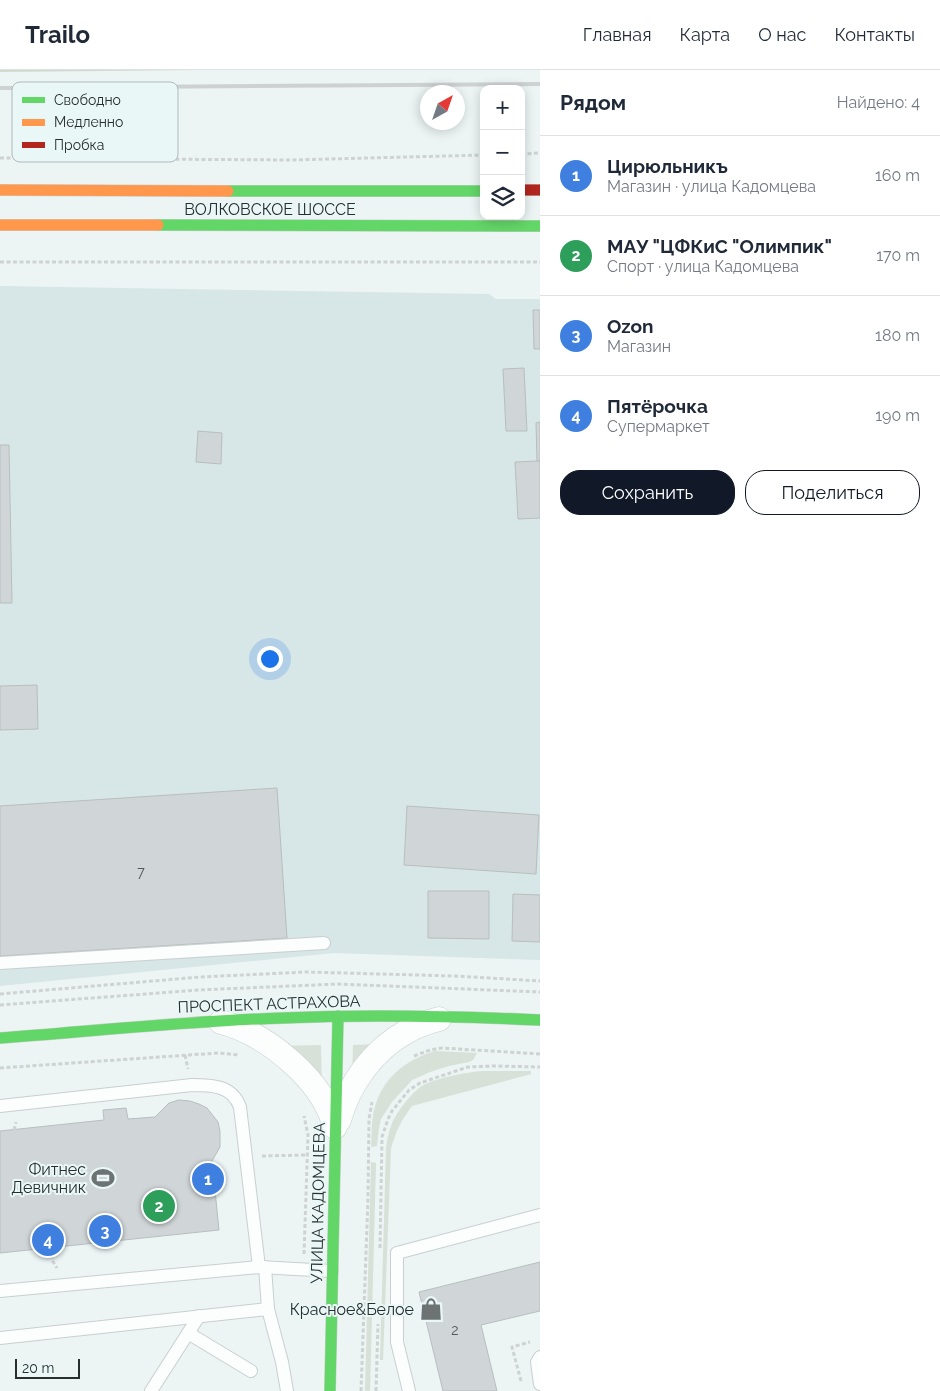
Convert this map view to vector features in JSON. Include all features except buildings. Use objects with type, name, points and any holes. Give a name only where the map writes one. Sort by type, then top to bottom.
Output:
[{"type":"main road","name":"ВОЛКОВСКОЕ ШОССЕ","points":[[0,190],[480,191]]},
{"type":"main road","points":[[525,190],[540,190]]},
{"type":"main road","name":"ВОЛКОВСКОЕ ШОССЕ","points":[[0,225],[540,226]]},
{"type":"main road","name":"ПРОСПЕКТ АСТРАХОВА","points":[[0,1038],[218,1021],[338,1016],[445,1016],[540,1020]]},
{"type":"main road","name":"УЛИЦА КАДОМЦЕВА","points":[[330,1391],[338,1016]]},
{"type":"street","points":[[336,1134],[345,1100],[354,1084],[376,1056],[390,1042],[407,1031],[445,1016]]},
{"type":"street","points":[[218,1021],[231,1024],[250,1033],[298,1068],[324,1101],[332,1118],[336,1134]]},
{"type":"lane","points":[[0,963],[324,943]]},
{"type":"lane","points":[[0,1106],[192,1085],[220,1087],[228,1091],[240,1107],[268,1309],[282,1362],[287,1391]]},
{"type":"lane","points":[[409,1391],[397,1342],[397,1253],[540,1215]]},
{"type":"lane","points":[[0,1291],[262,1267],[332,1271]]},
{"type":"lane","points":[[0,1338],[268,1309]]},
{"type":"lane","points":[[151,1391],[199,1316]]},
{"type":"lane","points":[[188,1333],[251,1371]]},
{"type":"lane","points":[[540,1357],[537,1362],[537,1369],[540,1384]]},
{"type":"path","points":[[525,154],[540,153]]},
{"type":"path","points":[[178,159],[289,160],[480,155]]},
{"type":"path","points":[[0,262],[540,262]]},
{"type":"path","points":[[0,994],[200,977],[306,972],[455,976],[540,981]]},
{"type":"path","points":[[0,1005],[198,990],[338,984],[540,992]]},
{"type":"path","points":[[412,1057],[430,1050],[442,1048],[540,1054]]},
{"type":"path","points":[[0,1068],[218,1053],[243,1056]]},
{"type":"path","points":[[380,1248],[382,1138],[388,1119],[409,1090],[420,1083],[468,1067],[540,1067]]},
{"type":"path","points":[[361,1391],[369,1119],[370,1109],[375,1096]]},
{"type":"path","points":[[302,1110],[308,1135],[304,1270]]},
{"type":"path","points":[[246,1157],[306,1155]]},
{"type":"path","points":[[376,1391],[378,1319]]},
{"type":"shaded area","points":[[0,286],[489,294],[496,299],[540,299],[540,960],[334,953],[0,986]]},
{"type":"shaded area","points":[[379,1044],[352,1081],[353,1045]]},
{"type":"shaded area","points":[[321,1045],[322,1090],[278,1046]]},
{"type":"shaded area","points":[[435,1051],[477,1053],[473,1060],[469,1062],[430,1072],[412,1080],[392,1102],[381,1119],[377,1146],[371,1147],[373,1115],[377,1100],[388,1080],[404,1066]]},
{"type":"shaded area","points":[[483,1071],[531,1071],[531,1074],[412,1106],[395,1136],[391,1149],[383,1360],[380,1360],[386,1149],[390,1129],[404,1104],[422,1086],[451,1076]]},
{"type":"shaded area","points":[[371,1162],[376,1163],[370,1391],[365,1391]]},
{"type":"green space","points":[[0,70],[197,70],[0,72]]},
{"type":"railway","points":[[178,87],[540,84]]},
{"type":"railway","points":[[0,88],[12,88]]},
{"type":"traffic: fast","points":[[228,191],[480,191]]},
{"type":"traffic: fast","points":[[158,225],[540,226]]},
{"type":"traffic: fast","points":[[330,1391],[338,1016]]},
{"type":"traffic: fast","points":[[0,1038],[247,1019],[412,1016],[540,1020]]},
{"type":"traffic: slow","points":[[0,190],[228,191]]},
{"type":"traffic: slow","points":[[0,225],[158,225]]},
{"type":"traffic: jam","points":[[525,190],[540,190]]},
{"type":"place","name":"Фитнес Девичник","points":[[103,1178]]},
{"type":"place","name":"Цирюльникъ","points":[[208,1179]]},
{"type":"place","name":"МАУ \"ЦФКиС \"Олимпик\"","points":[[159,1206]]},
{"type":"place","name":"Ozon","points":[[105,1231]]},
{"type":"place","name":"Пятёрочка","points":[[48,1240]]},
{"type":"place","name":"Красное&Белое","points":[[431,1309]]}]
